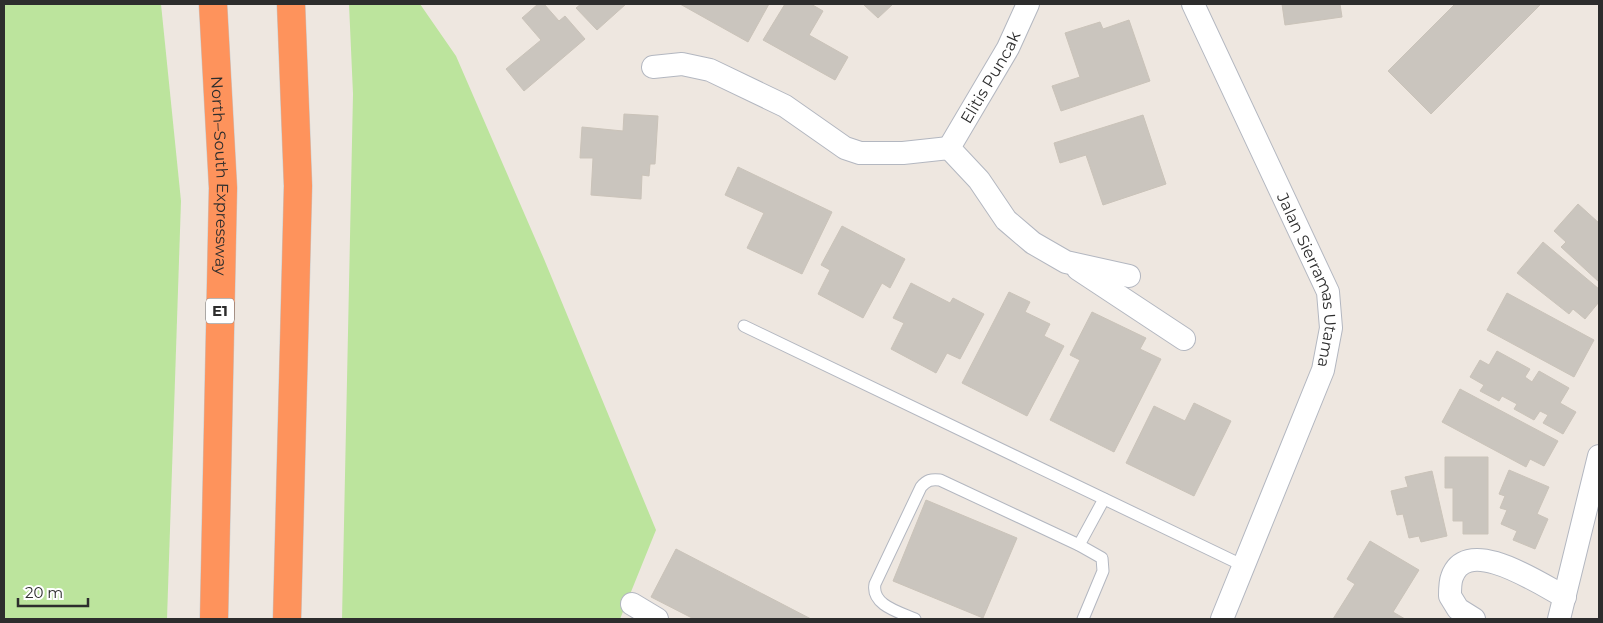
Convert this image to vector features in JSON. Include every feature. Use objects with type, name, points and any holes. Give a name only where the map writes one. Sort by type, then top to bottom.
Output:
[{"type":"highway","name":"North–South Expressway","points":[[213,4],[223,188],[214,619]]},
{"type":"highway","points":[[287,619],[298,186],[291,4]]},
{"type":"street","name":"Elitis Puncak","points":[[949,148],[1008,48],[1028,4]]},
{"type":"street","name":"Jalan Sierramas Utama","points":[[1193,4],[1328,292],[1331,328],[1323,370],[1222,619]]},
{"type":"street","points":[[653,67],[682,64],[710,70],[785,106],[844,148],[860,153],[949,148],[979,180],[1006,220],[1033,243],[1066,262],[1184,339]]},
{"type":"street","points":[[1066,262],[1129,276]]},
{"type":"street","points":[[1559,619],[1599,456]]},
{"type":"street","points":[[1474,619],[1458,609],[1450,596],[1452,576],[1461,564],[1471,559],[1489,559],[1565,597]]},
{"type":"street","points":[[632,604],[657,619]]},
{"type":"lane","points":[[744,326],[1244,566]]},
{"type":"lane","points":[[915,619],[881,603],[873,592],[874,584],[926,481],[933,479],[940,480],[1096,554],[1104,564],[1083,619]]},
{"type":"lane","points":[[1079,545],[1104,499]]},
{"type":"green space","points":[[4,4],[161,4],[181,201],[167,619],[4,619]]},
{"type":"green space","points":[[349,4],[420,4],[456,56],[544,259],[656,530],[620,619],[342,619],[353,94]]},
{"type":"building","points":[[538,4],[544,4],[559,21],[565,16],[585,39],[524,91],[506,69],[541,40],[522,18]]},
{"type":"building","points":[[581,4],[626,4],[597,30],[576,8]]},
{"type":"building","points":[[680,4],[769,4],[748,42]]},
{"type":"building","points":[[785,4],[811,4],[823,11],[809,35],[848,57],[835,80],[763,40]]},
{"type":"building","points":[[863,4],[893,4],[878,18]]},
{"type":"building","points":[[1282,4],[1340,4],[1342,17],[1285,25]]},
{"type":"building","points":[[1455,4],[1541,4],[1431,114],[1388,71]]},
{"type":"building","points":[[1129,20],[1150,81],[1061,111],[1052,86],[1080,77],[1065,33],[1100,22],[1103,29]]},
{"type":"building","points":[[624,114],[658,116],[655,164],[650,164],[649,176],[642,175],[641,199],[591,195],[593,158],[580,158],[582,127],[623,131]]},
{"type":"building","points":[[1143,115],[1166,184],[1103,205],[1086,155],[1060,163],[1054,143]]},
{"type":"building","points":[[738,167],[832,212],[802,274],[747,248],[764,213],[725,195]]},
{"type":"building","points":[[1578,204],[1599,223],[1599,282],[1561,247],[1566,242],[1554,231]]},
{"type":"building","points":[[842,226],[905,259],[890,288],[882,283],[863,318],[818,294],[830,270],[821,265]]},
{"type":"building","points":[[1543,242],[1599,289],[1599,302],[1585,319],[1573,309],[1569,314],[1517,273]]},
{"type":"building","points":[[911,283],[950,303],[953,298],[984,314],[960,359],[947,353],[936,373],[891,349],[904,323],[893,318]]},
{"type":"building","points":[[1009,292],[1030,302],[1025,312],[1050,324],[1044,336],[1064,346],[1027,416],[962,383]]},
{"type":"building","points":[[1507,293],[1594,340],[1574,377],[1487,330]]},
{"type":"building","points":[[1092,312],[1146,338],[1140,349],[1161,359],[1114,452],[1050,420],[1080,360],[1070,355]]},
{"type":"building","points":[[1497,351],[1530,369],[1525,377],[1532,382],[1539,371],[1569,388],[1560,403],[1576,412],[1563,434],[1543,423],[1548,415],[1540,411],[1534,420],[1514,409],[1517,404],[1502,396],[1499,401],[1480,391],[1484,385],[1470,377],[1480,360],[1489,365]]},
{"type":"building","points":[[1460,389],[1558,441],[1544,466],[1530,459],[1526,467],[1442,422]]},
{"type":"building","points":[[1194,403],[1231,421],[1194,496],[1126,463],[1154,406],[1185,421]]},
{"type":"building","points":[[1445,457],[1488,457],[1488,534],[1463,534],[1463,521],[1453,521],[1453,488],[1445,488]]},
{"type":"building","points":[[1509,470],[1549,487],[1537,514],[1548,519],[1535,549],[1513,540],[1517,531],[1501,524],[1507,510],[1500,508],[1505,496],[1499,494]]},
{"type":"building","points":[[1432,471],[1447,536],[1421,542],[1419,536],[1409,538],[1403,514],[1397,515],[1391,491],[1408,487],[1405,477]]},
{"type":"building","points":[[926,500],[1017,538],[983,618],[893,581]]},
{"type":"building","points":[[1370,541],[1419,570],[1393,612],[1405,619],[1333,619],[1355,584],[1347,579]]},
{"type":"building","points":[[676,549],[811,619],[694,619],[651,597]]}]
